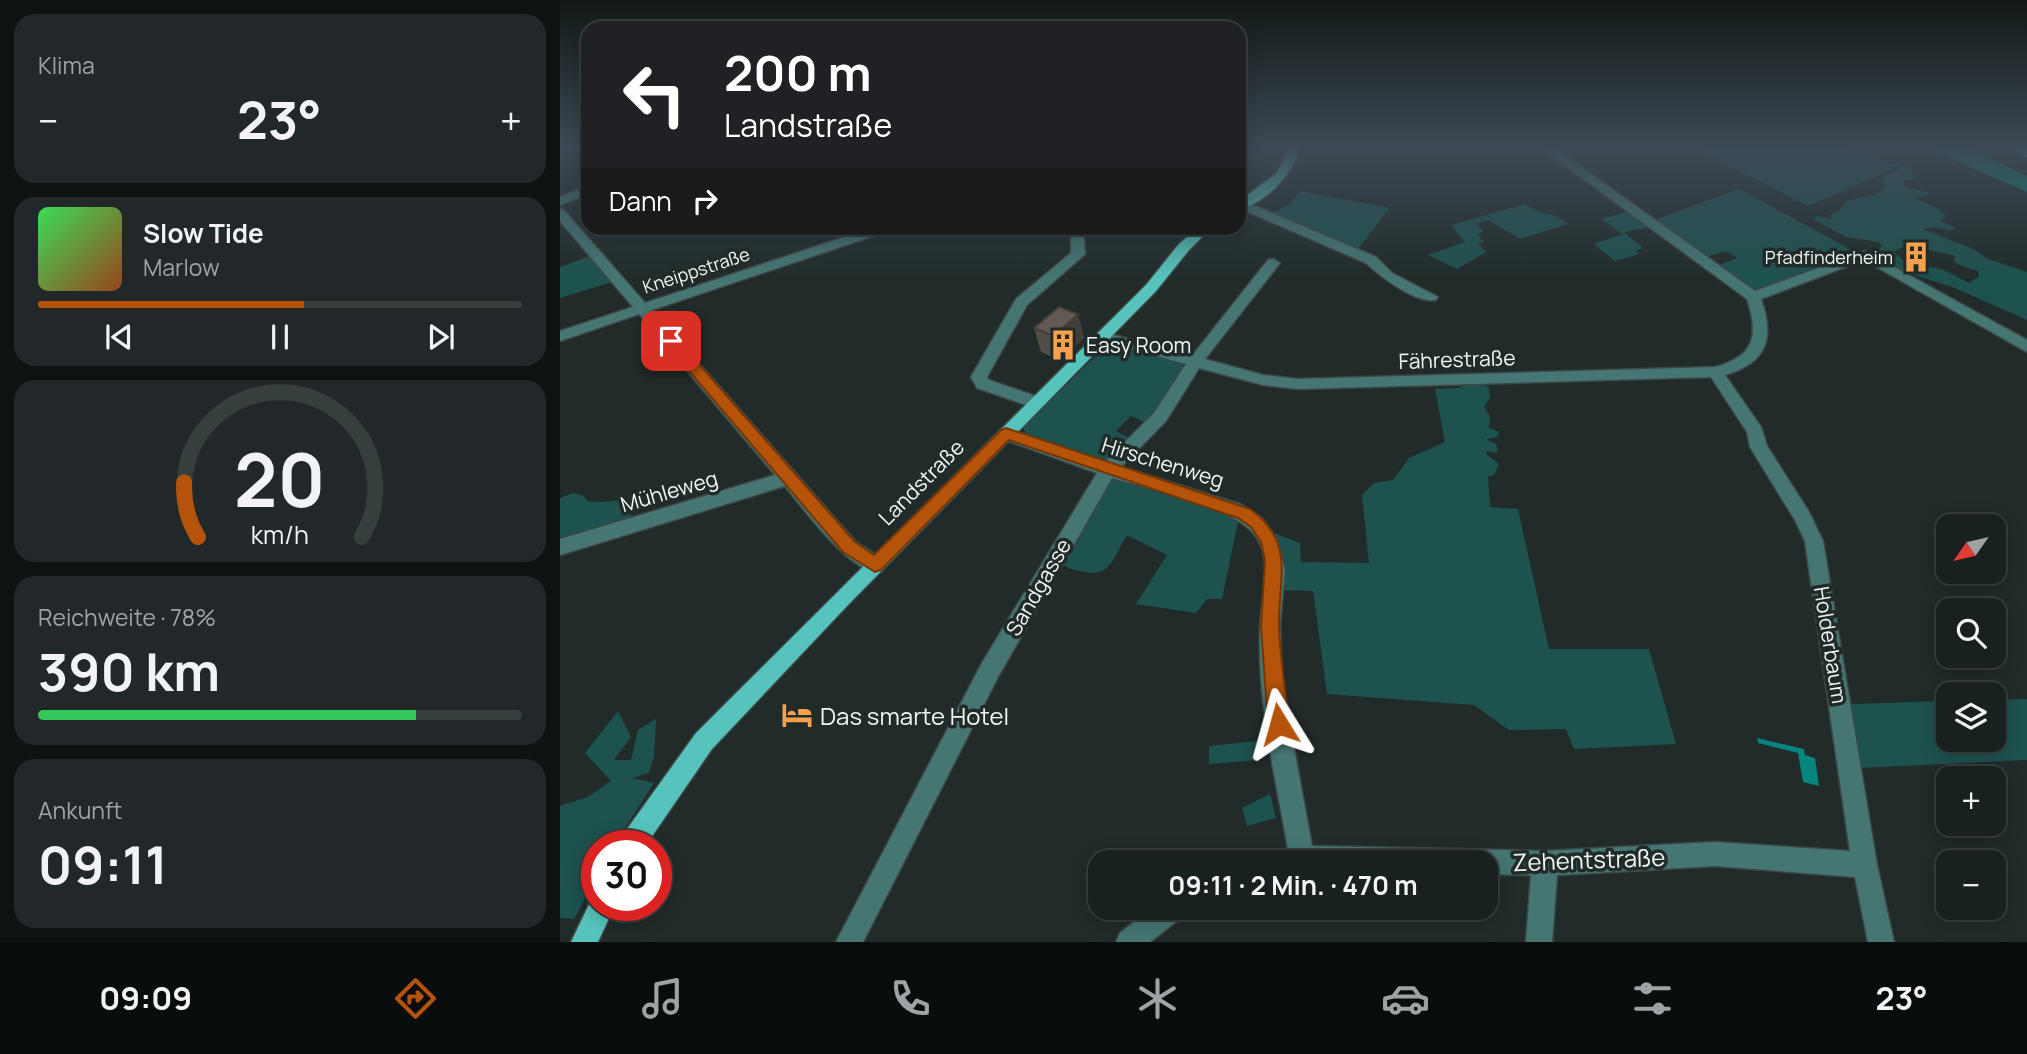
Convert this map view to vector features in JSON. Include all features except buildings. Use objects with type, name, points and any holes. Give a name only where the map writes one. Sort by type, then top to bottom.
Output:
[{"type":"main road","points":[[1246,202],[1263,191]]},
{"type":"main road","name":"Landstraße","points":[[642,830],[704,741],[1103,337],[1198,235]]},
{"type":"main road","points":[[584,942],[594,921]]},
{"type":"street","points":[[1607,191],[1753,297],[1865,255],[2027,347]]},
{"type":"street","points":[[560,201],[581,193]]},
{"type":"street","points":[[1246,208],[1371,260],[1387,276],[1431,297]]},
{"type":"street","points":[[560,213],[849,547],[875,565]]},
{"type":"street","name":"Kneippstraße","points":[[560,336],[862,235]]},
{"type":"street","points":[[1038,402],[983,384],[979,377],[1021,302],[1078,254],[1077,235]]},
{"type":"street","name":"Sandgasse","points":[[849,942],[990,670],[1108,470],[1160,417],[1195,362],[1273,263]]},
{"type":"street","name":"Fährestraße","points":[[1103,337],[1263,380],[1298,384],[1715,372],[1745,364],[1758,350],[1759,320],[1753,297]]},
{"type":"street","name":"Holderbaum","points":[[1715,372],[1755,430],[1759,447],[1803,517],[1814,541],[1865,866],[1881,942]]},
{"type":"street","name":"Hirschenweg","points":[[1006,434],[1108,470],[1236,510],[1256,522],[1269,540],[1274,560],[1270,626],[1274,697],[1300,850]]},
{"type":"street","name":"Mühleweg","points":[[560,547],[789,478]]},
{"type":"street","name":"Zehentstraße","points":[[1498,862],[1545,863],[1715,854],[1865,866]]},
{"type":"street","points":[[1539,942],[1545,863]]},
{"type":"street","points":[[1129,942],[1157,920]]},
{"type":"shaded area","points":[[1300,191],[1390,208],[1356,251],[1270,215],[1290,203]]},
{"type":"shaded area","points":[[1734,191],[1743,191],[1848,248],[1853,254],[1756,292],[1717,266],[1737,258],[1726,251],[1706,257],[1654,220]]},
{"type":"shaded area","points":[[1779,191],[1842,191],[1808,206]]},
{"type":"shaded area","points":[[1880,191],[1928,192],[1928,195],[1914,197],[1939,210],[1946,216],[1941,221],[1956,228],[1949,231],[1933,227],[1923,229],[1973,249],[1988,259],[2027,272],[2027,320],[1955,288],[1911,274],[1900,274],[1874,260],[1874,253],[1882,246],[1879,242],[1846,237],[1813,219],[1817,216],[1831,219],[1830,215],[1839,211],[1848,200],[1875,195]],"holes":[[[1906,245],[1956,256],[1953,259],[1957,264],[1978,271],[1979,276],[1969,283],[1944,270],[1906,262],[1893,252]]]},
{"type":"shaded area","points":[[1525,204],[1568,224],[1520,239],[1488,220],[1476,224],[1484,231],[1477,234],[1484,242],[1478,244],[1486,252],[1457,269],[1428,255],[1465,242],[1451,225]]},
{"type":"shaded area","points":[[1629,211],[1651,227],[1624,232],[1643,248],[1636,251],[1639,254],[1615,261],[1594,244],[1623,234],[1601,219]]},
{"type":"shaded area","points":[[590,256],[612,282],[560,298],[560,267]]},
{"type":"shaded area","points":[[1107,345],[1182,363],[1185,371],[1148,424],[1131,416],[1116,431],[1133,440],[1108,464],[1026,434],[1023,428],[1029,421]]},
{"type":"shaded area","points":[[1468,381],[1479,382],[1489,388],[1490,397],[1484,407],[1490,416],[1489,428],[1499,432],[1497,437],[1486,439],[1496,444],[1498,451],[1487,451],[1486,454],[1499,464],[1494,475],[1488,476],[1490,507],[1518,509],[1549,649],[1649,649],[1676,744],[1574,749],[1566,729],[1509,730],[1474,705],[1327,694],[1313,591],[1279,590],[1271,537],[1276,534],[1300,543],[1301,562],[1369,563],[1362,495],[1374,483],[1393,480],[1409,458],[1445,442],[1435,389],[1458,388]]},
{"type":"shaded area","points":[[1117,479],[1239,517],[1222,599],[1207,599],[1196,613],[1136,604],[1167,555],[1127,535],[1111,563],[1101,571],[1094,573],[1074,570],[1059,561],[1110,481]]},
{"type":"shaded area","points":[[573,493],[592,502],[626,500],[632,519],[560,543],[560,498]]},
{"type":"shaded area","points":[[2027,699],[2027,760],[1859,768],[1848,706],[1852,704],[1936,701],[1936,752],[2006,752],[2006,700]]},
{"type":"shaded area","points":[[618,711],[631,737],[614,760],[631,760],[638,730],[656,719],[654,756],[649,773],[632,778],[654,783],[624,830],[581,830],[581,906],[574,919],[560,918],[560,806],[588,797],[611,781],[585,753]]},
{"type":"shaded area","points":[[1257,741],[1259,760],[1209,764],[1209,746]]},
{"type":"shaded area","points":[[1270,794],[1276,818],[1247,826],[1242,808]]},
{"type":"water","points":[[1757,738],[1804,749],[1805,755],[1815,758],[1819,786],[1803,782],[1798,753],[1758,743]]},
{"type":"place","name":"Pfadfinderheim","points":[[1916,257]]},
{"type":"place","name":"Easy Room","points":[[1063,345]]},
{"type":"place","name":"Das smarte Hotel","points":[[797,715]]},
{"type":"route","points":[[671,341],[849,547],[875,565],[1006,434],[1244,513],[1256,522],[1269,540],[1274,560],[1270,626],[1274,697],[1279,724]]}]
